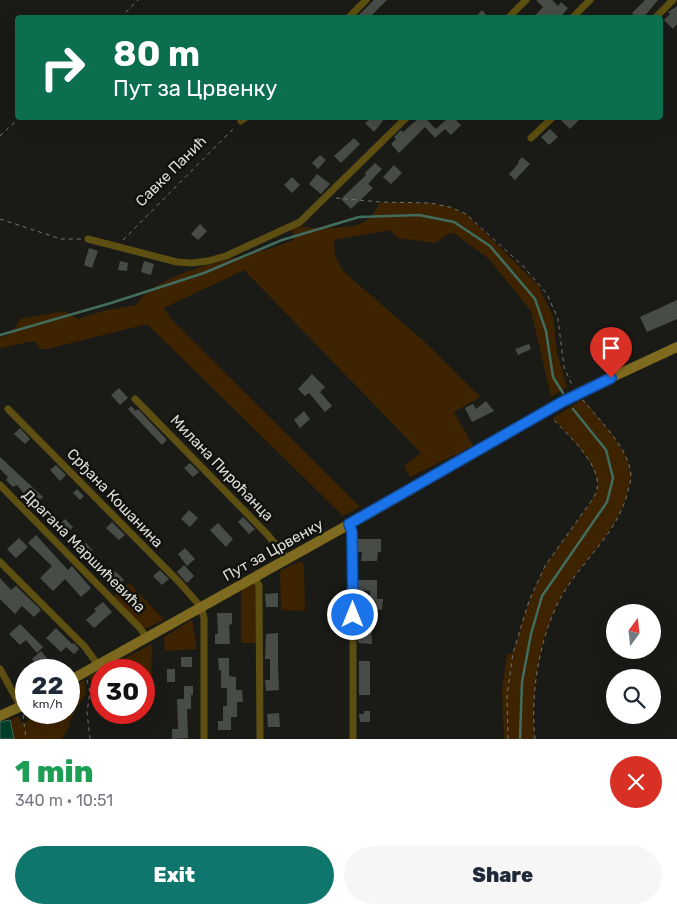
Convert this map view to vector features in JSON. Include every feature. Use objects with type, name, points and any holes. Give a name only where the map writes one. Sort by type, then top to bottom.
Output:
[{"type":"street","points":[[351,15],[366,0]]},
{"type":"street","points":[[511,15],[526,0]]},
{"type":"street","points":[[575,15],[590,0]]},
{"type":"street","points":[[658,15],[673,0]]},
{"type":"street","points":[[88,239],[178,262],[208,262],[226,256],[300,222],[404,120]]},
{"type":"street","points":[[531,138],[550,120]]},
{"type":"street","name":"Пут за Црвенку","points":[[109,659],[546,411],[677,347]]},
{"type":"street","name":"Милана Пироћанца","points":[[135,399],[267,534],[287,559]]},
{"type":"street","name":"Срђана Кошанина","points":[[8,409],[148,550],[201,607]]},
{"type":"street","name":"Драгана Маршићевића","points":[[0,486],[132,620],[147,638]]},
{"type":"street","points":[[349,524],[352,532],[353,576],[353,739]]},
{"type":"street","points":[[0,562],[85,648],[93,659]]},
{"type":"street","points":[[255,577],[259,586],[260,739]]},
{"type":"street","points":[[201,607],[204,618],[204,739]]},
{"type":"street","name":"Пут за Црвенку","points":[[80,675],[90,669]]},
{"type":"street","points":[[0,670],[15,692]]},
{"type":"path","points":[[123,15],[138,0]]},
{"type":"path","points":[[0,136],[17,120]]},
{"type":"path","name":"Савке Панић","points":[[119,246],[127,235],[242,120]]},
{"type":"path","points":[[327,197],[380,202],[430,203],[450,206],[466,214],[523,266],[547,294],[558,319],[564,366],[571,384],[621,447],[628,460],[631,477],[625,503],[610,533],[575,575],[560,599],[551,620],[535,685],[532,714],[535,739]]},
{"type":"path","points":[[0,219],[61,239],[88,239]]},
{"type":"path","points":[[508,739],[507,696],[512,653],[529,601],[545,566],[592,500],[597,488],[595,469],[546,411]]},
{"type":"path","points":[[83,673],[90,685],[87,712],[90,739]]},
{"type":"path","points":[[25,724],[26,739]]},
{"type":"shaded area","points":[[380,202],[430,203],[450,207],[466,214],[538,285],[553,316],[557,353],[567,387],[551,397],[531,311],[489,259],[454,233],[448,234],[435,243],[398,238],[390,230],[334,240],[335,256],[344,272],[427,344],[480,397],[454,412],[473,446],[410,477],[404,466],[421,453],[244,270],[164,308],[171,319],[360,507],[343,516],[147,324],[47,349],[41,349],[34,341],[0,348],[0,337],[11,334],[20,319],[64,311],[78,319],[103,311],[136,305],[145,294],[158,285],[191,270],[294,240],[292,229],[301,226],[315,228],[358,225],[371,217]]},
{"type":"shaded area","points":[[583,399],[612,435],[625,455],[631,475],[630,483],[616,521],[568,585],[553,614],[542,649],[535,686],[535,739],[504,739],[502,690],[507,654],[513,653],[529,601],[545,566],[592,500],[597,489],[597,480],[589,461],[553,418]]},
{"type":"shaded area","points":[[301,561],[304,566],[305,611],[281,610],[280,571]]},
{"type":"shaded area","points":[[129,583],[164,620],[145,629],[114,596]]},
{"type":"shaded area","points":[[255,583],[257,599],[256,643],[241,643],[241,595],[243,589]]},
{"type":"shaded area","points":[[192,620],[197,649],[165,651],[164,637]]},
{"type":"shaded area","points":[[152,644],[152,659],[123,659]]},
{"type":"shaded area","points":[[84,680],[86,691],[80,704],[80,682]]},
{"type":"shaded area","points":[[15,718],[15,724],[70,724],[62,739],[14,739],[10,720]]},
{"type":"shaded area","points":[[10,720],[14,739],[0,739],[0,722]]},
{"type":"building","points":[[374,0],[387,0],[372,15],[359,15]]},
{"type":"building","points":[[536,0],[552,0],[558,6],[561,2],[568,8],[562,15],[536,15],[543,7]]},
{"type":"building","points":[[645,0],[658,0],[646,15],[634,15],[632,13]]},
{"type":"building","points":[[677,6],[677,24],[673,29],[664,20],[670,14],[668,12]]},
{"type":"building","points":[[482,10],[486,15],[478,15]]},
{"type":"building","points":[[369,120],[383,121],[374,132],[365,123]]},
{"type":"building","points":[[417,120],[427,120],[436,129],[446,120],[456,120],[461,125],[451,135],[445,129],[435,138],[425,127],[399,153],[391,144],[396,139],[394,137],[401,130],[403,132]]},
{"type":"building","points":[[561,120],[579,120],[570,129]]},
{"type":"building","points":[[550,129],[558,137],[549,145],[541,137]]},
{"type":"building","points":[[354,138],[360,144],[341,163],[334,156]]},
{"type":"building","points":[[320,155],[326,160],[318,169],[312,163]]},
{"type":"building","points":[[522,157],[530,164],[515,180],[509,174]]},
{"type":"building","points":[[375,163],[382,169],[368,184],[373,188],[351,209],[341,199],[366,175],[365,173]]},
{"type":"building","points":[[394,165],[402,173],[391,184],[383,177]]},
{"type":"building","points":[[317,174],[330,184],[321,194],[309,184]]},
{"type":"building","points":[[292,177],[300,185],[292,193],[284,185]]},
{"type":"building","points":[[200,224],[207,231],[198,240],[191,234]]},
{"type":"building","points":[[89,248],[98,251],[92,268],[84,265]]},
{"type":"building","points":[[120,261],[128,263],[127,271],[118,270]]},
{"type":"building","points":[[144,261],[154,264],[151,275],[141,272]]},
{"type":"building","points":[[677,300],[677,319],[647,332],[640,317]]},
{"type":"building","points":[[529,344],[531,349],[518,355],[515,349]]},
{"type":"building","points":[[312,374],[325,387],[320,392],[332,406],[325,412],[309,393],[305,396],[298,389]]},
{"type":"building","points":[[119,388],[128,398],[120,405],[111,395]]},
{"type":"building","points":[[486,401],[494,411],[472,422],[465,408],[473,404],[476,409]]},
{"type":"building","points":[[131,406],[136,411],[138,409],[167,440],[162,445],[128,409]]},
{"type":"building","points":[[304,411],[310,419],[300,428],[294,420]]},
{"type":"building","points":[[20,428],[30,439],[25,444],[14,434]]},
{"type":"building","points":[[0,457],[43,497],[33,507],[24,498],[26,496],[17,485],[13,487],[6,480],[8,477],[0,469]]},
{"type":"building","points":[[190,463],[199,472],[193,477],[184,468]]},
{"type":"building","points":[[56,465],[66,475],[60,481],[50,470]]},
{"type":"building","points":[[77,489],[84,496],[80,500],[73,493]]},
{"type":"building","points":[[189,510],[198,518],[190,527],[181,519]]},
{"type":"building","points":[[56,517],[61,523],[65,519],[73,527],[62,538],[49,524]]},
{"type":"building","points":[[243,517],[255,529],[249,534],[238,522]]},
{"type":"building","points":[[112,522],[125,535],[119,540],[106,528]]},
{"type":"building","points":[[218,523],[233,539],[226,547],[210,530]]},
{"type":"building","points":[[36,535],[68,570],[72,566],[91,588],[81,597],[65,579],[53,591],[40,578],[52,566],[28,543]]},
{"type":"building","points":[[19,538],[28,547],[16,558],[7,549]]},
{"type":"building","points":[[358,539],[381,539],[381,552],[378,552],[377,561],[361,561],[362,552],[358,552]]},
{"type":"building","points":[[86,543],[93,551],[88,556],[80,548]]},
{"type":"building","points":[[185,548],[195,559],[187,566],[178,554]]},
{"type":"building","points":[[184,565],[194,576],[187,583],[177,572]]},
{"type":"building","points":[[160,570],[169,579],[162,585],[153,576]]},
{"type":"building","points":[[115,571],[124,580],[114,589],[106,580]]},
{"type":"building","points":[[0,578],[11,590],[16,586],[41,610],[34,617],[22,606],[15,614],[0,599]]},
{"type":"building","points":[[358,580],[377,580],[377,599],[383,599],[382,610],[368,606],[370,591],[358,590]]},
{"type":"building","points":[[278,593],[278,607],[266,607],[265,594]]},
{"type":"building","points":[[103,602],[112,612],[94,628],[86,620],[96,611],[94,609]]},
{"type":"building","points":[[217,613],[232,613],[232,624],[229,625],[230,644],[215,644],[215,634],[218,634]]},
{"type":"building","points":[[358,618],[373,618],[373,628],[371,628],[372,644],[358,643]]},
{"type":"building","points":[[20,624],[43,647],[37,653],[26,640],[20,645],[9,634]]},
{"type":"building","points":[[56,628],[79,649],[74,654],[66,647],[61,652],[46,638]]},
{"type":"building","points":[[278,633],[279,690],[266,691],[265,680],[270,680],[270,659],[265,659],[266,634]]},
{"type":"building","points":[[41,651],[48,659],[32,659]]},
{"type":"building","points":[[181,657],[192,657],[192,667],[181,667]]},
{"type":"building","points":[[218,658],[229,658],[229,676],[236,677],[236,690],[242,690],[243,702],[237,702],[237,717],[231,717],[231,730],[218,730],[218,721],[223,721],[223,706],[227,706],[227,688],[221,688],[221,670],[219,671]]},
{"type":"building","points":[[359,661],[370,661],[370,695],[359,695]]},
{"type":"building","points":[[167,669],[175,669],[175,682],[167,682]]},
{"type":"building","points":[[184,686],[193,686],[191,709],[187,709],[188,738],[172,739],[172,729],[178,729],[177,699],[184,699]]},
{"type":"building","points":[[364,711],[370,711],[370,722],[360,722],[359,714],[364,714]]},
{"type":"building","points":[[279,713],[280,727],[268,727],[267,714]]},
{"type":"waterway","points":[[0,335],[111,303],[204,273],[282,240],[359,217],[419,215],[454,222],[490,246],[535,299],[546,331],[553,377],[563,393]]},
{"type":"waterway","points":[[520,739],[522,682],[531,634],[542,596],[607,502],[613,478],[606,450],[573,409]]},
{"type":"route","points":[[353,615],[352,532],[349,524],[562,402],[611,378]]}]
